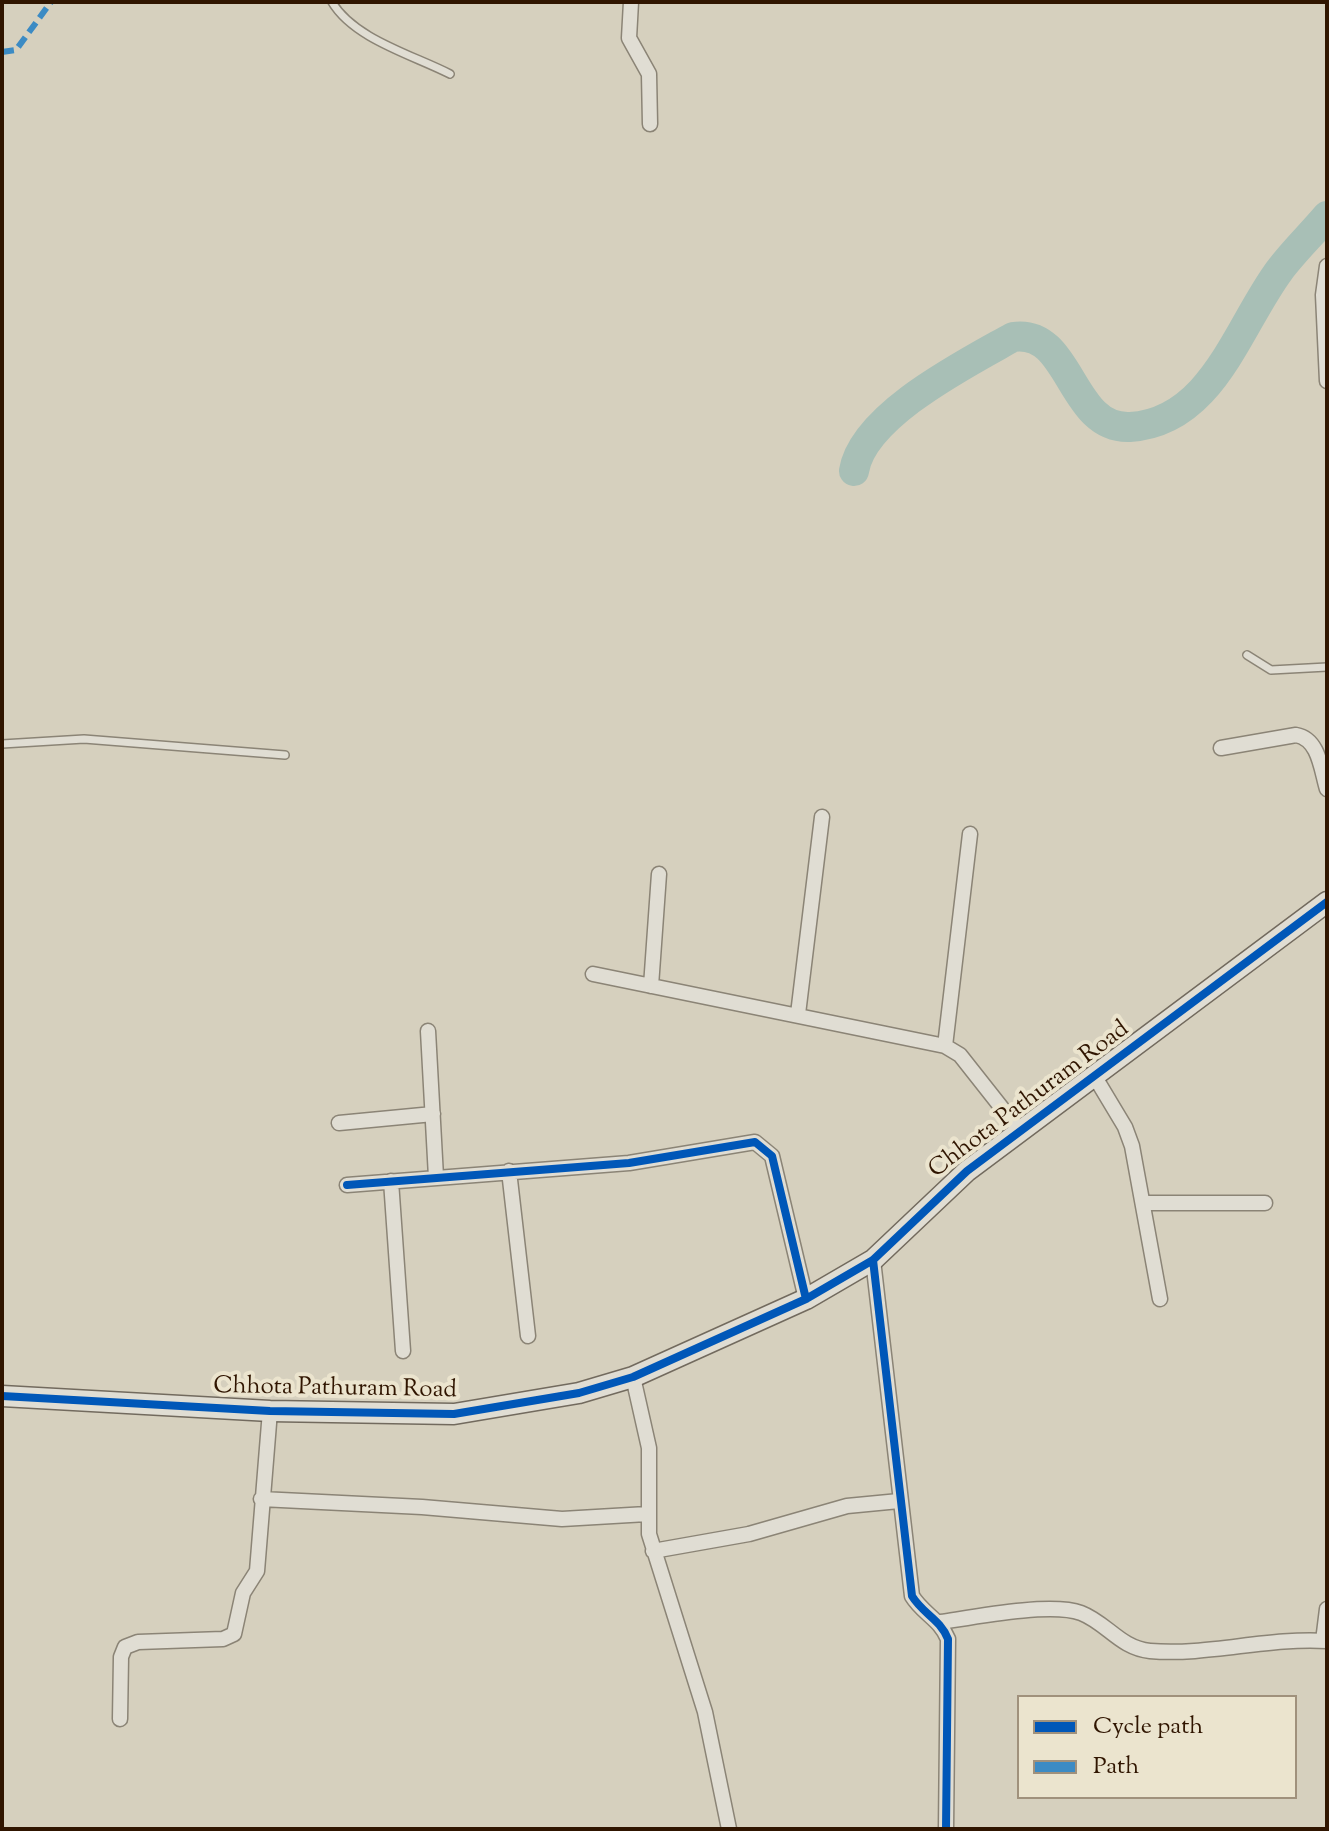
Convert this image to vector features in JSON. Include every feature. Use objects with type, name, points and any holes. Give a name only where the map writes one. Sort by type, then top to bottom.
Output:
[{"type":"street","points":[[631,2],[629,38],[649,74],[650,124]]},
{"type":"street","points":[[1327,266],[1323,295],[1327,381]]},
{"type":"street","points":[[1221,748],[1296,735],[1307,737],[1313,744],[1327,789]]},
{"type":"street","points":[[798,1014],[822,817]]},
{"type":"street","points":[[945,1046],[970,834]]},
{"type":"street","points":[[651,986],[659,874]]},
{"type":"street","name":"Chhota Pathuram Road","points":[[2,1396],[270,1411],[454,1414],[564,1396],[633,1377],[806,1299],[873,1260],[937,1196],[1327,902]]},
{"type":"street","points":[[593,974],[945,1046],[960,1055],[1020,1131]]},
{"type":"street","points":[[428,1031],[436,1177]]},
{"type":"street","points":[[1095,1077],[1125,1127],[1145,1203],[1160,1299]]},
{"type":"street","points":[[339,1123],[433,1114]]},
{"type":"street","points":[[347,1185],[665,1159],[747,1142],[762,1145],[772,1156],[806,1299]]},
{"type":"street","points":[[509,1171],[528,1336]]},
{"type":"street","points":[[391,1181],[403,1351]]},
{"type":"street","points":[[1145,1203],[1265,1203]]},
{"type":"street","points":[[873,1260],[912,1596],[920,1609],[941,1622],[948,1639],[946,1829]]},
{"type":"street","points":[[633,1377],[649,1448],[647,1514],[653,1551],[705,1712],[729,1829]]},
{"type":"street","points":[[120,1719],[121,1657],[125,1647],[138,1642],[223,1639],[234,1634],[243,1593],[257,1571],[270,1411]]},
{"type":"street","points":[[261,1499],[422,1507],[562,1519],[647,1514]]},
{"type":"street","points":[[653,1551],[749,1534],[834,1509],[899,1501]]},
{"type":"street","points":[[941,1622],[992,1614],[1077,1611],[1091,1617],[1121,1642],[1150,1651],[1325,1641],[1327,1609]]},
{"type":"lane","points":[[332,2],[340,16],[360,30],[450,74]]},
{"type":"lane","points":[[1247,655],[1271,670],[1327,667]]},
{"type":"lane","points":[[2,744],[84,739],[285,755]]},
{"type":"waterway","points":[[854,471],[862,450],[876,430],[896,411],[945,376],[1013,337],[1032,338],[1048,348],[1094,413],[1110,424],[1130,427],[1158,421],[1182,409],[1220,368],[1279,271],[1327,216]]},
{"type":"marked path","points":[[2,52],[16,50],[51,2]]},
{"type":"cycle path","points":[[2,1396],[270,1411],[454,1414],[579,1393],[633,1377],[806,1299],[873,1260],[967,1171],[1327,902]]},
{"type":"cycle path","points":[[347,1185],[629,1163],[755,1142],[772,1156],[806,1299]]},
{"type":"cycle path","points":[[873,1260],[912,1596],[941,1626],[948,1639],[946,1829]]}]
